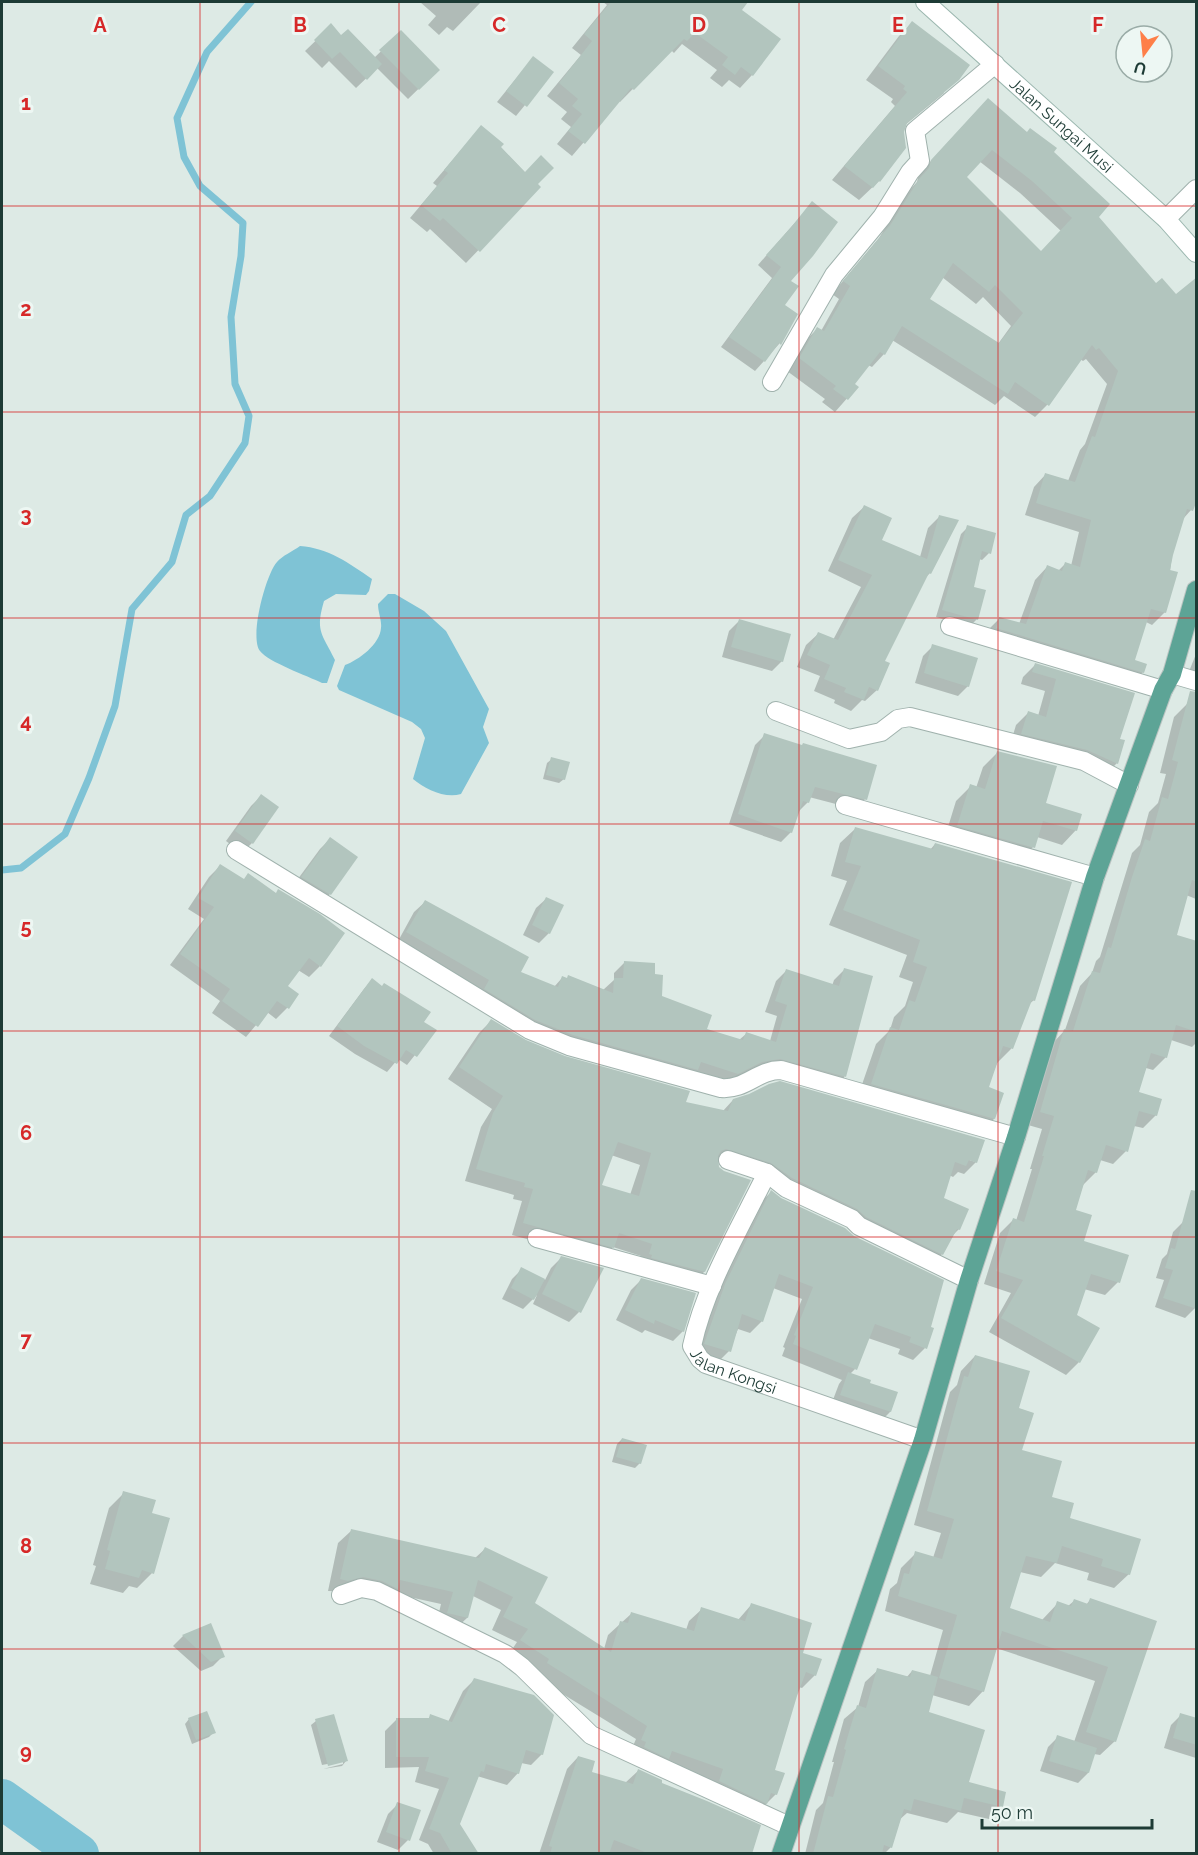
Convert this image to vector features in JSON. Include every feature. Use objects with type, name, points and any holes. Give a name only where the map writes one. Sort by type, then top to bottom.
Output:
[{"type":"main road","points":[[781,1854],[923,1440],[969,1281],[1016,1137],[1095,877],[1167,682],[1197,590]]},
{"type":"street","name":"Jalan Sungai Musi","points":[[925,2],[1166,219],[1197,253]]},
{"type":"street","points":[[772,382],[834,275],[882,217],[910,172],[920,161],[915,131],[995,64]]},
{"type":"street","points":[[1166,219],[1197,189]]},
{"type":"street","points":[[950,626],[1167,682],[1197,681]]},
{"type":"street","points":[[776,711],[849,739],[882,732],[898,719],[910,717],[1084,761],[1129,785]]},
{"type":"street","points":[[845,805],[1095,877]]},
{"type":"street","points":[[236,850],[530,1030],[569,1046],[722,1088],[738,1088],[765,1072],[781,1070],[1016,1137]]},
{"type":"street","points":[[728,1160],[767,1173],[786,1188],[852,1219],[859,1226],[969,1281]]},
{"type":"street","name":"Jalan Kongsi","points":[[767,1173],[712,1286],[697,1325],[692,1346],[706,1364],[923,1440]]},
{"type":"street","points":[[537,1238],[712,1286]]},
{"type":"street","points":[[341,1595],[361,1588],[377,1591],[505,1654],[522,1666],[591,1735],[789,1826]]},
{"type":"water","points":[[300,546],[329,553],[372,579],[366,595],[336,594],[324,601],[320,620],[321,632],[335,660],[327,683],[322,683],[271,660],[260,651],[257,644],[256,633],[260,606],[268,579],[279,560]]},
{"type":"water","points":[[388,594],[395,594],[424,611],[446,631],[489,709],[483,727],[489,743],[461,794],[448,795],[436,792],[413,779],[425,738],[421,729],[412,722],[339,690],[337,686],[345,665],[362,655],[377,640],[381,625],[378,604]]},
{"type":"building","points":[[611,2],[748,2],[742,10],[781,39],[753,76],[741,67],[735,75],[722,65],[728,57],[695,33],[687,41],[684,39],[634,90],[631,88],[585,144],[568,131],[582,114],[572,106],[578,99],[559,83],[592,41],[584,34]]},
{"type":"building","points":[[912,21],[970,65],[959,80],[907,123],[904,132],[906,148],[873,188],[844,166],[907,92],[903,89],[905,86],[878,66]]},
{"type":"building","points":[[331,23],[341,35],[348,29],[382,64],[367,80],[340,52],[332,59],[314,40]]},
{"type":"building","points":[[401,30],[440,70],[419,90],[379,50]]},
{"type":"building","points":[[533,56],[554,72],[527,107],[506,91]]},
{"type":"building","points":[[988,98],[1027,132],[1030,128],[1057,148],[1054,152],[1110,204],[1099,217],[1156,283],[1162,278],[1176,294],[1197,277],[1197,500],[1193,511],[1187,509],[1173,555],[1170,570],[1178,572],[1166,613],[1151,609],[1135,660],[1147,664],[1144,673],[996,628],[999,617],[1026,624],[1047,565],[1062,571],[1065,562],[1080,567],[1091,520],[1036,503],[1045,473],[1075,482],[1092,436],[1095,437],[1118,371],[1099,348],[1096,350],[1092,345],[1049,406],[1015,382],[1008,394],[902,326],[885,355],[880,352],[855,384],[859,387],[848,400],[833,389],[836,386],[799,358],[817,327],[824,331],[850,286],[843,281],[891,224],[919,179],[929,168],[931,160]],"holes":[[[992,150],[1032,181],[1072,218],[1041,251],[967,177]],[[953,263],[989,292],[995,285],[1023,313],[999,343],[930,299]]]},
{"type":"building","points":[[481,125],[504,144],[501,147],[525,172],[541,155],[554,168],[538,184],[541,187],[480,252],[443,218],[440,221],[421,205],[448,173],[444,170]]},
{"type":"building","points":[[812,201],[838,222],[791,281],[799,286],[785,305],[798,314],[781,345],[779,343],[765,362],[729,337],[781,267],[766,255]]},
{"type":"building","points":[[864,505],[892,518],[882,540],[927,559],[939,515],[959,520],[931,574],[929,573],[885,661],[890,663],[878,691],[869,687],[864,700],[844,692],[846,688],[824,679],[830,665],[807,655],[818,632],[838,640],[872,575],[838,560]]},
{"type":"building","points":[[967,525],[996,533],[991,554],[982,551],[974,587],[986,590],[978,620],[942,610]]},
{"type":"building","points":[[739,619],[791,634],[783,662],[731,647]]},
{"type":"building","points":[[932,644],[978,658],[969,687],[924,673]]},
{"type":"building","points":[[1035,663],[1135,693],[1120,739],[1125,740],[1118,764],[1087,750],[1021,734],[1028,711],[1046,717],[1056,679],[1032,672]]},
{"type":"building","points":[[1190,691],[1197,692],[1197,882],[1192,880],[1177,935],[1197,941],[1197,1032],[1176,1025],[1167,1058],[1151,1053],[1139,1092],[1162,1099],[1157,1116],[1139,1111],[1128,1152],[1106,1145],[1097,1173],[1088,1170],[1076,1210],[1092,1215],[1084,1241],[1129,1255],[1120,1283],[1091,1274],[1077,1315],[1100,1328],[1080,1363],[1001,1318],[1023,1280],[996,1271],[1013,1218],[1024,1222],[1044,1156],[1042,1156],[1054,1116],[1040,1112],[1064,1029],[1073,1031],[1092,971],[1100,973],[1108,947],[1111,948],[1145,839],[1150,841],[1162,797],[1168,799],[1178,762],[1172,760]]},
{"type":"building","points":[[764,733],[877,765],[867,800],[815,787],[809,803],[803,801],[792,833],[738,814]]},
{"type":"building","points":[[997,751],[1057,766],[1046,803],[1082,814],[1077,831],[1043,821],[1035,848],[957,826],[970,784],[985,789]]},
{"type":"building","points":[[551,757],[570,762],[565,780],[546,775]]},
{"type":"building","points":[[261,794],[279,807],[253,844],[235,831]]},
{"type":"building","points":[[855,827],[933,849],[935,843],[1072,882],[1035,1001],[1032,1000],[1013,1049],[1003,1046],[989,1087],[1004,1093],[995,1119],[871,1084],[890,1027],[899,1030],[909,1000],[915,1002],[927,967],[913,962],[920,940],[843,910],[861,866],[845,862]]},
{"type":"building","points":[[330,837],[358,857],[331,895],[301,877]]},
{"type":"building","points":[[220,864],[244,879],[248,873],[276,893],[278,889],[320,914],[345,933],[321,967],[309,958],[288,986],[299,994],[289,1009],[277,1001],[258,1027],[222,1001],[230,989],[180,954],[214,907],[198,898]]},
{"type":"building","points":[[546,897],[564,905],[550,934],[532,925]]},
{"type":"building","points":[[425,900],[529,957],[521,972],[558,987],[562,976],[567,978],[568,975],[613,993],[614,978],[623,978],[624,961],[655,963],[655,974],[663,975],[662,996],[712,1015],[707,1029],[743,1040],[746,1032],[776,1042],[787,1005],[775,1001],[786,969],[839,986],[844,968],[873,976],[846,1077],[780,1059],[762,1062],[738,1074],[701,1062],[698,1070],[573,1035],[535,1020],[484,989],[489,980],[406,932]]},
{"type":"building","points":[[372,978],[382,986],[384,983],[431,1012],[424,1022],[437,1030],[417,1057],[406,1050],[397,1064],[364,1046],[337,1026]]},
{"type":"building","points":[[491,1019],[526,1040],[565,1056],[690,1091],[686,1102],[728,1111],[733,1099],[780,1081],[985,1140],[977,1163],[969,1160],[966,1166],[955,1162],[944,1198],[969,1209],[960,1230],[957,1229],[943,1255],[866,1217],[857,1209],[792,1178],[771,1163],[726,1149],[721,1151],[718,1156],[719,1167],[724,1171],[751,1180],[705,1272],[651,1258],[652,1255],[649,1254],[652,1244],[619,1233],[614,1248],[523,1223],[533,1189],[524,1187],[525,1183],[476,1169],[493,1113],[503,1096],[459,1067]],"holes":[[[618,1142],[651,1153],[639,1196],[602,1185]]]},
{"type":"building","points":[[771,1190],[781,1198],[845,1228],[854,1236],[944,1280],[927,1349],[909,1342],[911,1337],[875,1324],[857,1370],[793,1344],[796,1336],[794,1335],[813,1287],[779,1274],[763,1322],[742,1314],[731,1352],[704,1344],[725,1284]]},
{"type":"building","points":[[1191,1190],[1197,1191],[1197,1309],[1163,1298],[1173,1270],[1165,1268],[1171,1248],[1175,1249]]},
{"type":"building","points":[[561,1256],[604,1268],[581,1313],[542,1294]]},
{"type":"building","points":[[521,1267],[545,1279],[534,1300],[511,1288]]},
{"type":"building","points":[[641,1278],[696,1293],[684,1332],[655,1320],[654,1324],[625,1310]]},
{"type":"building","points":[[975,1355],[1030,1371],[1019,1408],[1034,1413],[1022,1450],[1062,1461],[1052,1497],[1074,1503],[1070,1518],[1141,1539],[1130,1575],[1101,1566],[1103,1559],[1062,1546],[1057,1563],[1026,1556],[1010,1608],[1050,1622],[1057,1601],[1071,1606],[1074,1599],[1088,1604],[1090,1598],[1157,1621],[1116,1742],[1086,1732],[1108,1667],[1002,1631],[984,1692],[939,1678],[957,1615],[898,1596],[904,1573],[909,1574],[915,1551],[942,1559],[954,1519],[927,1511],[964,1376],[968,1377]]},
{"type":"building","points":[[848,1372],[871,1380],[870,1383],[898,1392],[891,1412],[840,1395]]},
{"type":"building","points":[[622,1438],[647,1445],[641,1464],[616,1457]]},
{"type":"building","points":[[123,1491],[156,1500],[152,1513],[170,1518],[154,1574],[142,1570],[139,1578],[105,1569],[110,1551],[107,1550]]},
{"type":"building","points":[[351,1529],[479,1558],[485,1547],[548,1577],[535,1603],[611,1652],[620,1621],[628,1623],[631,1612],[694,1631],[701,1607],[745,1621],[751,1603],[812,1623],[803,1653],[822,1659],[816,1676],[806,1672],[797,1696],[775,1770],[785,1773],[777,1795],[771,1793],[767,1804],[719,1781],[723,1769],[672,1751],[669,1759],[644,1747],[646,1742],[641,1740],[647,1726],[547,1663],[549,1659],[520,1640],[528,1629],[503,1617],[513,1597],[478,1580],[468,1618],[447,1613],[453,1592],[400,1580],[398,1589],[382,1581],[363,1577],[348,1581],[340,1579]]},
{"type":"building","points":[[211,1623],[225,1657],[211,1662],[182,1635]]},
{"type":"building","points":[[877,1668],[910,1677],[912,1670],[938,1677],[929,1712],[985,1730],[969,1782],[1006,1792],[1003,1807],[964,1798],[961,1811],[914,1799],[911,1811],[904,1809],[892,1848],[884,1845],[882,1854],[813,1854],[828,1796],[833,1797],[857,1705],[866,1708]]},
{"type":"building","points":[[474,1678],[534,1695],[554,1715],[543,1755],[526,1750],[519,1774],[486,1764],[484,1772],[481,1771],[460,1824],[479,1854],[452,1854],[440,1833],[429,1829],[449,1778],[425,1771],[429,1757],[396,1757],[396,1718],[429,1718],[430,1714],[452,1722]]},
{"type":"building","points":[[207,1711],[216,1733],[196,1740],[188,1718]]},
{"type":"building","points":[[1180,1713],[1197,1718],[1197,1745],[1173,1738]]},
{"type":"building","points":[[334,1714],[348,1761],[328,1766],[315,1719]]},
{"type":"building","points":[[1057,1735],[1097,1748],[1089,1773],[1049,1761]]},
{"type":"building","points":[[578,1756],[595,1761],[592,1772],[633,1784],[638,1769],[662,1780],[662,1783],[761,1825],[752,1854],[650,1854],[614,1840],[609,1854],[550,1854],[552,1847],[549,1846]]},
{"type":"building","points":[[397,1802],[421,1810],[410,1841],[386,1832]]},
{"type":"waterway","points":[[2,870],[21,868],[65,834],[89,778],[115,706],[132,609],[172,562],[186,515],[210,496],[245,443],[249,416],[235,384],[231,317],[241,256],[243,223],[200,186],[184,157],[177,118],[207,52],[251,2]]},
{"type":"waterway","points":[[2,1799],[79,1854]]}]
